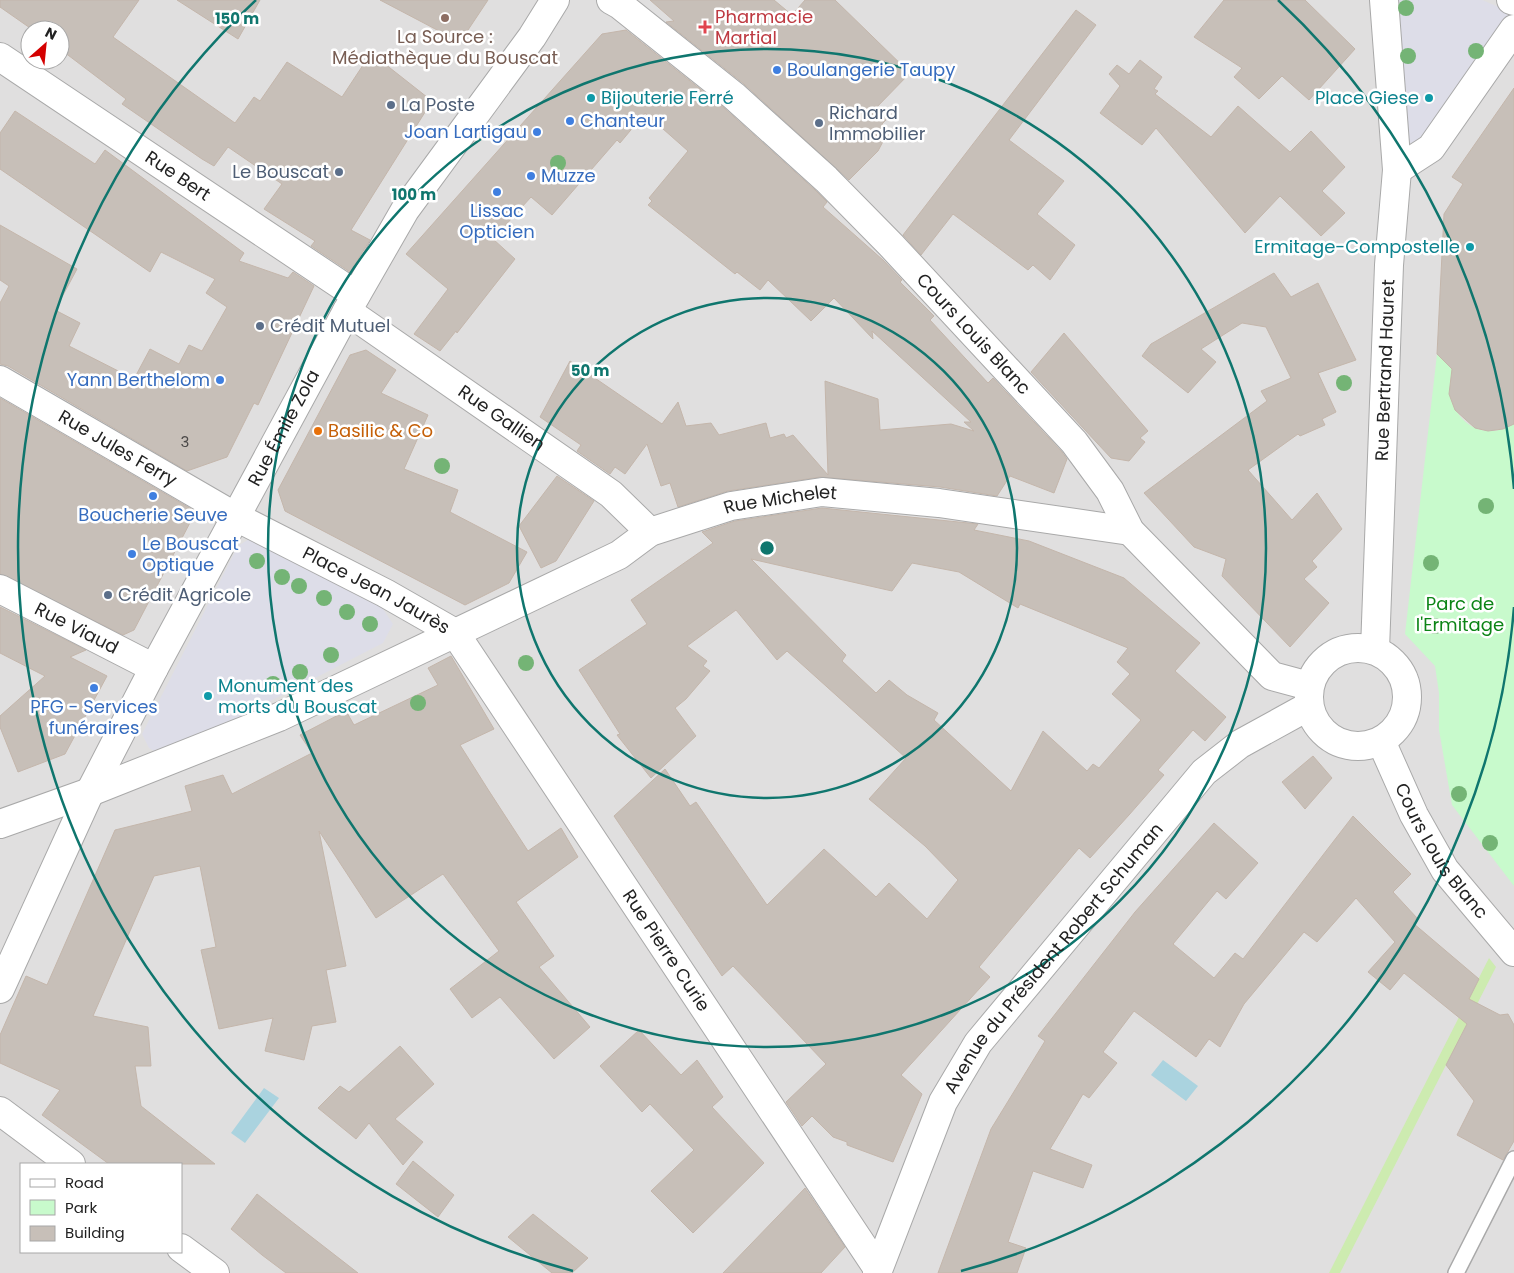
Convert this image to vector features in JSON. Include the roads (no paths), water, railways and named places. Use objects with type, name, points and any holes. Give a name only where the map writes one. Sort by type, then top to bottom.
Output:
[{"type":"street","name":"Rue Émile Zola","points":[[0,988],[90,792],[154,668],[351,303],[406,210],[532,37],[555,0]]},
{"type":"street","name":"Cours Louis Blanc","points":[[610,0],[620,5],[734,96],[826,179],[881,235],[1074,442],[1110,491],[1130,531],[1272,676],[1309,696]]},
{"type":"street","name":"Rue Bertrand Hauret","points":[[1375,650],[1389,265],[1397,170],[1384,0]]},
{"type":"street","points":[[1397,170],[1430,148],[1514,29]]},
{"type":"street","name":"Rue Bert","points":[[0,57],[351,303]]},
{"type":"street","name":"Rue Gallien","points":[[351,303],[611,494],[650,532]]},
{"type":"street","name":"Rue Jules Ferry","points":[[0,380],[236,517]]},
{"type":"street","name":"Rue Michelet","points":[[455,633],[619,555],[650,532],[731,506],[822,492],[939,503],[1130,531]]},
{"type":"street","name":"Place Jean Jaurès","points":[[236,517],[384,593],[455,633]]},
{"type":"street","name":"Rue Viaud","points":[[0,589],[154,668]]},
{"type":"street","name":"Place Jean Jaurès","points":[[90,792],[279,717],[455,633]]},
{"type":"street","name":"Rue Pierre Curie","points":[[455,633],[878,1271]]},
{"type":"street","points":[[1358,648],[1375,650],[1388,657],[1398,667],[1404,680],[1407,694],[1406,708],[1401,721],[1393,732],[1381,741],[1367,746],[1351,746],[1337,742],[1324,733],[1314,721],[1309,696],[1316,670],[1327,658],[1342,650],[1358,648]]},
{"type":"street","name":"Avenue du Président Robert Schuman","points":[[878,1271],[943,1102],[978,1043],[1204,772],[1240,744],[1309,696]]},
{"type":"street","name":"Cours Louis Blanc","points":[[1381,741],[1414,815],[1446,870],[1514,952]]},
{"type":"street","points":[[0,824],[90,792]]},
{"type":"street","points":[[0,1111],[70,1163]]},
{"type":"street","points":[[182,1249],[215,1273]]},
{"type":"lane","points":[[1456,1273],[1514,1159]]},
{"type":"water","points":[[1163,1060],[1198,1086],[1186,1101],[1151,1075]]},
{"type":"water","points":[[264,1088],[279,1098],[245,1143],[231,1133]]},
{"type":"place","name":"La Source : Médiathèque du Bouscat","points":[[445,18]]},
{"type":"place","name":"Pharmacie Martial","points":[[705,27]]},
{"type":"place","name":"Boulangerie Taupy","points":[[777,70]]},
{"type":"place","name":"Bijouterie Ferré","points":[[591,98]]},
{"type":"place","name":"Place Giese","points":[[1429,98]]},
{"type":"place","name":"La Poste","points":[[391,105]]},
{"type":"place","name":"Chanteur","points":[[570,121]]},
{"type":"place","name":"Richard Immobilier","points":[[819,123]]},
{"type":"place","name":"Joan Lartigau","points":[[537,132]]},
{"type":"place","name":"Le Bouscat","points":[[339,172]]},
{"type":"place","name":"Muzze","points":[[531,176]]},
{"type":"place","name":"Lissac Opticien","points":[[497,192]]},
{"type":"place","name":"Ermitage-Compostelle","points":[[1470,247]]},
{"type":"place","name":"Crédit Mutuel","points":[[260,326]]},
{"type":"place","name":"Yann Berthelom","points":[[220,380]]},
{"type":"place","name":"Basilic & Co","points":[[318,431]]},
{"type":"place","name":"Boucherie Seuve","points":[[153,496]]},
{"type":"place","name":"Le Bouscat Optique","points":[[132,554]]},
{"type":"place","name":"Crédit Agricole","points":[[108,595]]},
{"type":"place","name":"PFG - Services funéraires","points":[[94,688]]},
{"type":"place","name":"Monument des morts du Bouscat","points":[[208,696]]},
{"type":"park label","name":"Parc de l'Ermitage","points":[[1460,614]]}]
